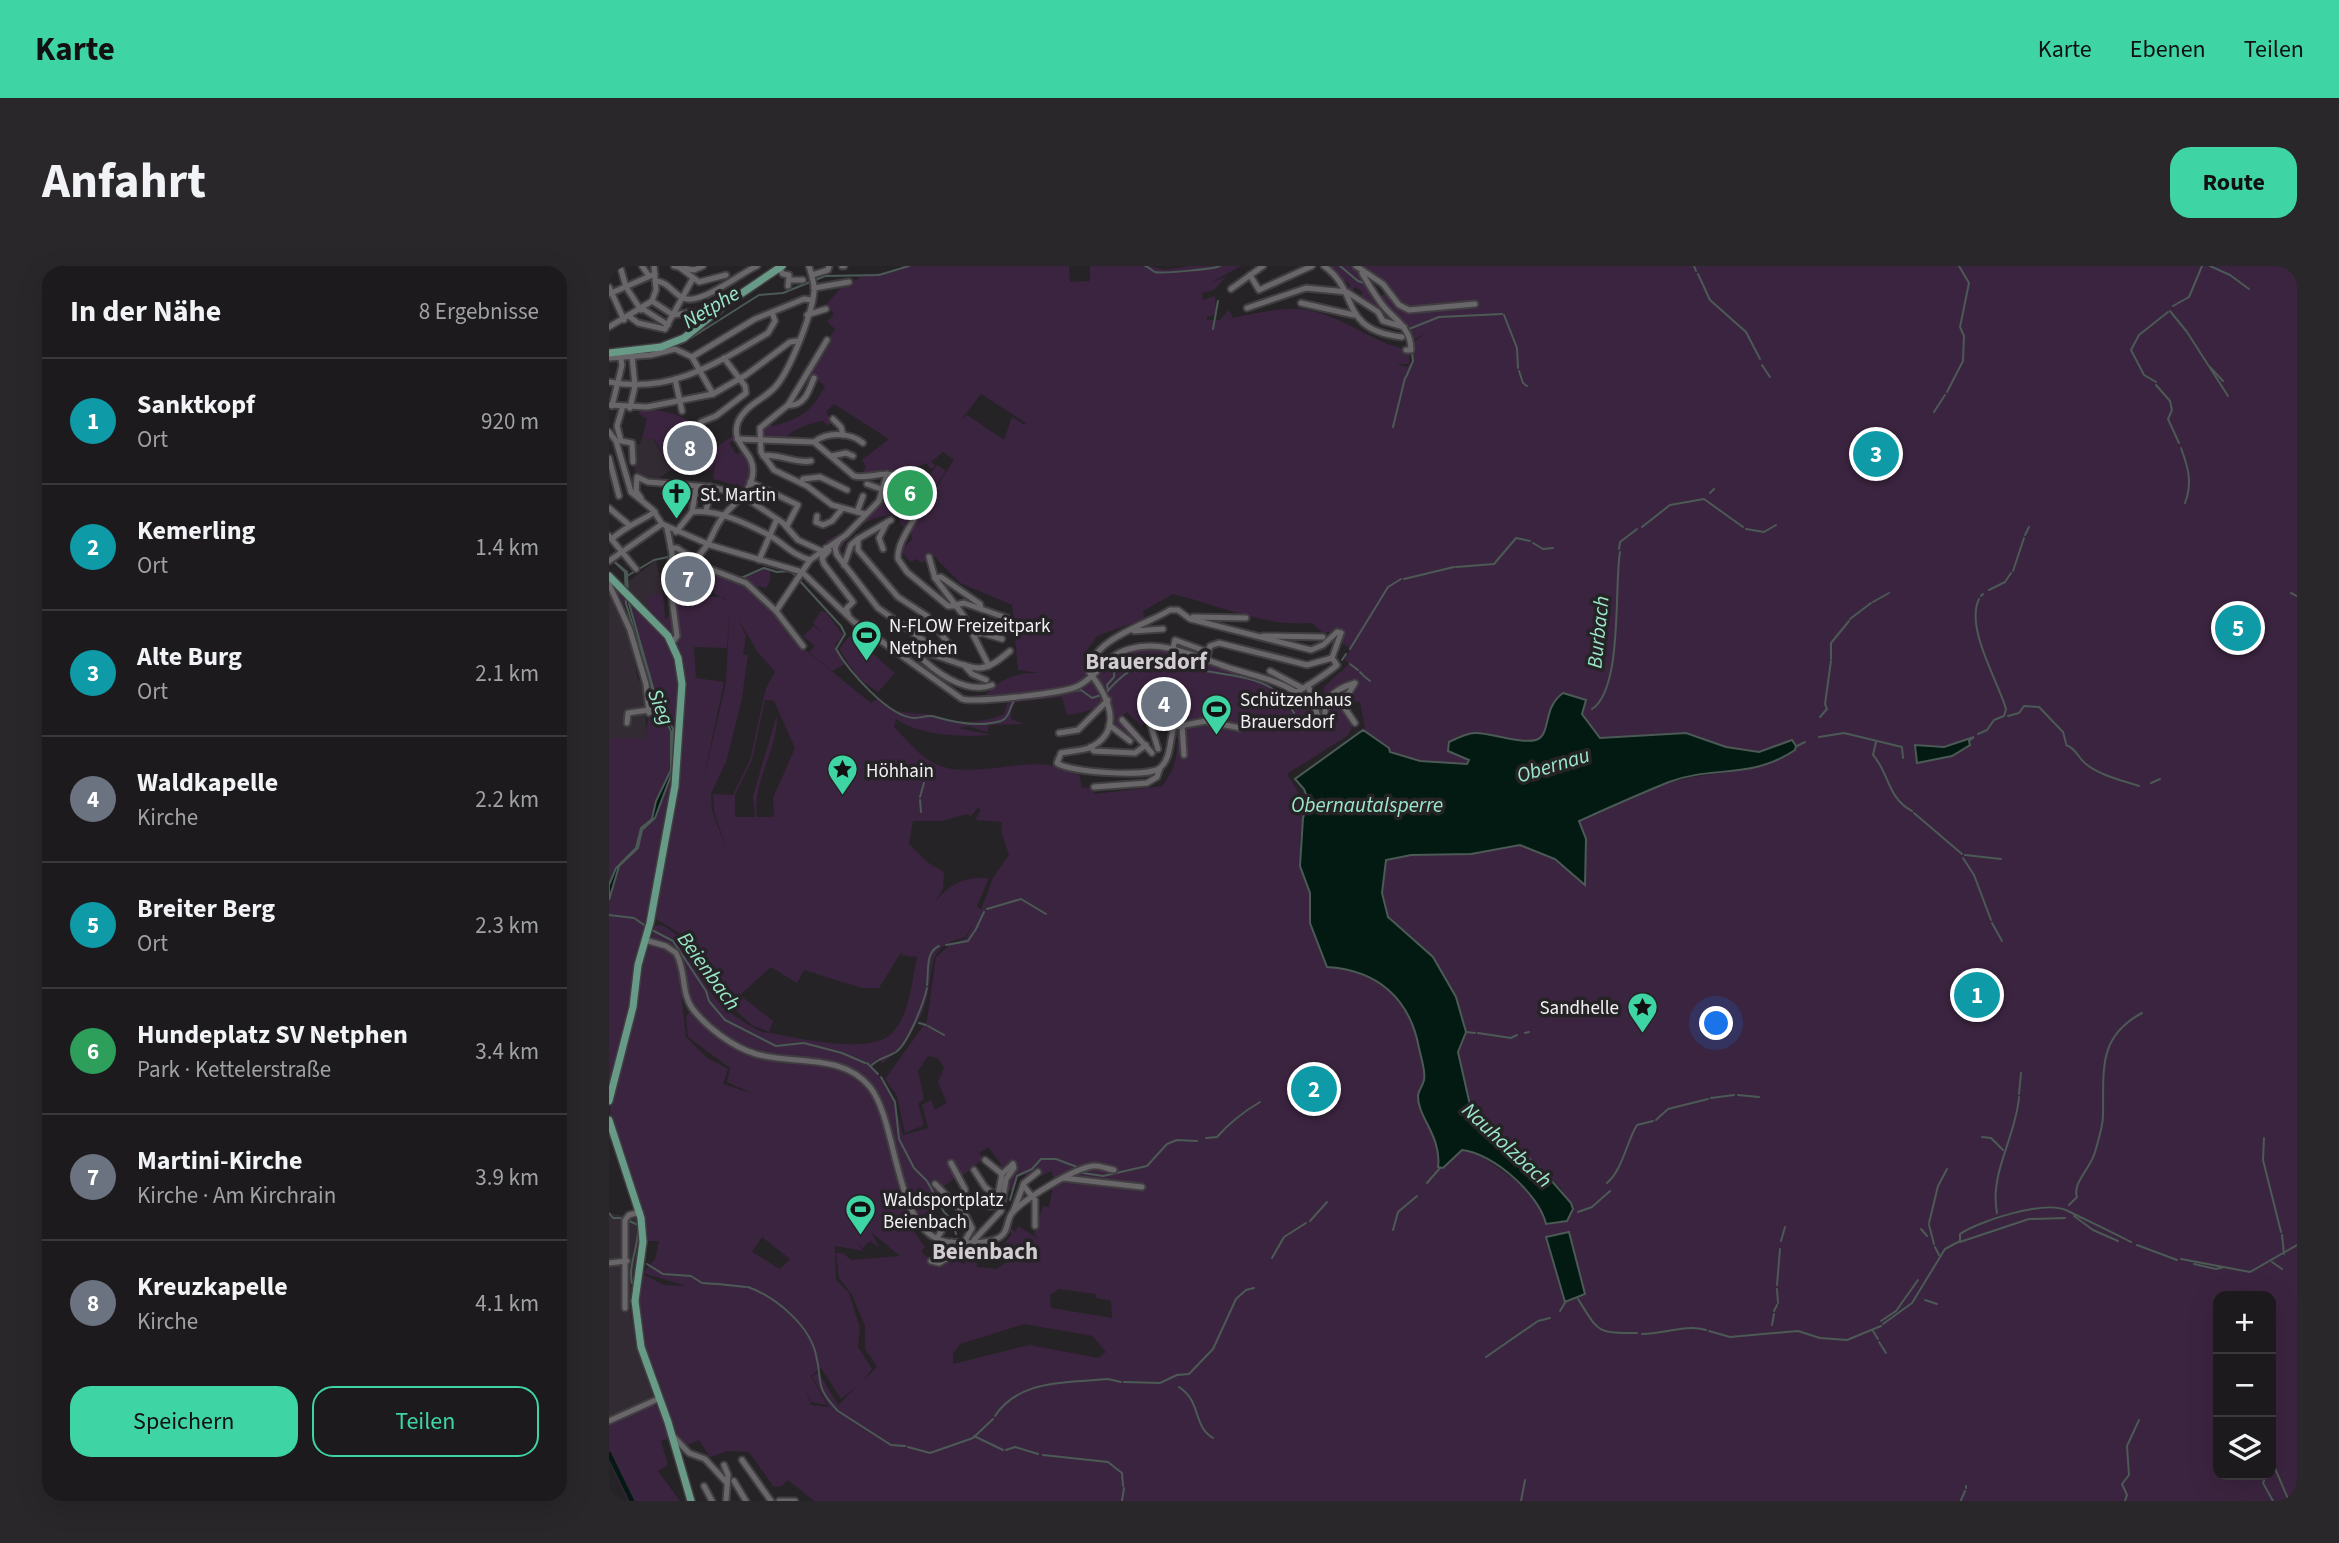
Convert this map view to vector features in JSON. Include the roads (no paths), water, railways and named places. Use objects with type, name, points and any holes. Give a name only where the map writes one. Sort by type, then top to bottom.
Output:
[{"type":"main road","points":[[609,355],[671,344],[694,332],[779,267]]},
{"type":"main road","points":[[609,576],[620,590],[657,622],[672,643],[680,663],[682,684],[676,776],[650,923],[638,965],[631,1016],[609,1101]]},
{"type":"main road","points":[[609,1120],[636,1200],[636,1213],[643,1242],[635,1310],[644,1360],[654,1388],[654,1401],[663,1410],[671,1431],[691,1501]]},
{"type":"street","points":[[620,266],[626,287],[642,310],[667,327],[671,344]]},
{"type":"street","points":[[609,327],[642,310],[652,301],[655,281],[642,266]]},
{"type":"street","points":[[652,275],[654,266]]},
{"type":"street","points":[[677,267],[697,270],[703,266]]},
{"type":"street","points":[[655,281],[663,282],[684,298],[705,297],[730,279],[757,266]]},
{"type":"street","points":[[693,562],[710,545],[723,516],[743,496],[750,482],[751,463],[737,439],[739,419],[781,380],[812,300],[813,281],[809,266]]},
{"type":"street","points":[[813,281],[828,270],[829,266]]},
{"type":"street","points":[[1231,289],[1263,266]]},
{"type":"street","points":[[1250,275],[1259,290],[1312,266]]},
{"type":"street","points":[[1324,266],[1335,277],[1354,315]]},
{"type":"street","points":[[677,267],[699,282],[724,275]]},
{"type":"street","points":[[779,267],[783,274],[789,275],[789,283],[803,280]]},
{"type":"street","points":[[1358,269],[1383,284],[1399,305],[1409,310],[1475,304]]},
{"type":"street","points":[[1358,269],[1385,309],[1404,327],[1411,348],[1406,351]]},
{"type":"street","points":[[1301,271],[1301,288]]},
{"type":"street","points":[[652,275],[610,292],[627,318],[638,323],[667,327]]},
{"type":"street","points":[[667,327],[693,280]]},
{"type":"street","points":[[813,281],[849,282]]},
{"type":"street","points":[[1247,308],[1301,288],[1343,293],[1362,300],[1378,312],[1383,321],[1404,327]]},
{"type":"street","points":[[692,356],[772,312],[804,299],[812,300]]},
{"type":"street","points":[[652,301],[675,316],[693,312]]},
{"type":"street","points":[[1301,303],[1354,315],[1374,330],[1402,337]]},
{"type":"street","points":[[807,315],[825,309]]},
{"type":"street","points":[[609,382],[635,386],[701,372],[768,333],[775,321],[772,312]]},
{"type":"street","points":[[827,340],[788,405],[764,423],[759,438],[764,456],[774,470],[801,483],[842,509],[865,514]]},
{"type":"street","points":[[713,394],[692,356],[675,349],[632,356],[620,355],[618,383],[610,406],[631,408],[713,394],[740,379],[790,342],[797,341]]},
{"type":"street","points":[[631,408],[635,386],[632,356]]},
{"type":"street","points":[[701,422],[716,416],[744,397],[746,390],[725,358]]},
{"type":"street","points":[[788,405],[795,405],[804,399],[814,378]]},
{"type":"street","points":[[675,379],[682,411]]},
{"type":"street","points":[[622,408],[618,431],[621,441],[632,443],[633,462]]},
{"type":"street","points":[[833,419],[841,427],[843,435]]},
{"type":"street","points":[[609,432],[617,440],[619,456],[631,492],[655,512],[664,526],[671,548],[677,636],[672,643]]},
{"type":"street","points":[[814,442],[821,438],[843,435],[863,443]]},
{"type":"street","points":[[737,439],[814,442],[854,476],[887,474],[911,481],[921,493],[921,506],[901,545],[898,559],[904,569],[946,604],[964,603],[1007,618]]},
{"type":"street","points":[[832,456],[846,453],[853,456]]},
{"type":"street","points":[[619,456],[609,458],[619,496]]},
{"type":"street","points":[[764,456],[778,456],[797,462],[811,461]]},
{"type":"street","points":[[776,611],[810,560],[839,540],[879,500],[887,474]]},
{"type":"street","points":[[643,502],[637,493],[637,477],[645,481],[711,487],[743,496],[787,526],[798,540],[829,550],[822,561],[853,602],[845,610],[853,621]]},
{"type":"street","points":[[801,483],[803,479],[820,477],[847,490]]},
{"type":"street","points":[[750,482],[798,505],[787,526]]},
{"type":"street","points":[[867,484],[884,490]]},
{"type":"street","points":[[706,511],[711,487]]},
{"type":"street","points":[[676,532],[692,512],[696,489]]},
{"type":"street","points":[[857,512],[862,498]]},
{"type":"street","points":[[609,508],[628,524]]},
{"type":"street","points":[[817,516],[816,522],[824,525],[842,509]]},
{"type":"street","points":[[692,512],[706,511],[723,516],[770,535],[791,554],[810,560]]},
{"type":"street","points":[[636,569],[622,549],[610,538],[628,524],[637,523],[655,512]]},
{"type":"street","points":[[759,560],[778,519]]},
{"type":"street","points":[[844,565],[851,545],[857,539],[889,521],[879,538],[883,549]]},
{"type":"street","points":[[664,526],[799,576],[853,621],[959,697],[973,701],[1060,692],[1077,687],[1103,662],[1128,649],[1144,646],[1173,648],[1303,689]]},
{"type":"street","points":[[611,559],[622,549],[664,526]]},
{"type":"street","points":[[857,539],[858,550],[898,597],[927,617],[950,644],[950,654],[915,652],[904,656]]},
{"type":"street","points":[[839,540],[835,552],[878,608],[895,623],[929,643],[940,655],[978,668],[989,666],[1010,651]]},
{"type":"street","points":[[671,548],[677,548],[693,562],[741,580],[776,611],[803,646]]},
{"type":"street","points":[[929,557],[935,578],[974,635],[989,666]]},
{"type":"street","points":[[935,578],[941,577],[981,604],[981,609]]},
{"type":"street","points":[[609,584],[630,630],[646,684],[649,711],[628,712],[627,723]]},
{"type":"street","points":[[1160,768],[1141,774],[1064,767],[1057,763],[1061,753],[1090,747],[1101,739],[1109,724],[1106,696],[1091,674],[1091,659],[1124,633],[1175,609],[1179,608],[1197,618],[1246,618]]},
{"type":"street","points":[[1175,609],[1190,619],[1311,650],[1323,645],[1338,632],[1341,633],[1332,658]]},
{"type":"street","points":[[1124,633],[1163,629]]},
{"type":"street","points":[[974,635],[982,633],[1002,639]]},
{"type":"street","points":[[1256,636],[1323,637]]},
{"type":"street","points":[[1173,648],[1173,637],[1208,652]]},
{"type":"street","points":[[1206,660],[1212,645],[1219,643],[1309,666],[1332,658]]},
{"type":"street","points":[[915,652],[959,684],[977,688],[992,685]]},
{"type":"street","points":[[1303,689],[1337,665],[1332,658]]},
{"type":"street","points":[[964,665],[972,674],[986,680]]},
{"type":"street","points":[[1270,671],[1303,689],[1326,725],[1323,712],[1329,696],[1355,683],[1342,704],[1355,723]]},
{"type":"street","points":[[1059,733],[1078,730],[1106,696]]},
{"type":"street","points":[[1122,720],[1155,751],[1150,723],[1174,727],[1206,721],[1240,728]]},
{"type":"street","points":[[1109,724],[1130,741]]},
{"type":"street","points":[[1182,725],[1184,755]]},
{"type":"street","points":[[1094,787],[1153,781],[1167,758],[1174,727]]},
{"type":"street","points":[[1090,747],[1094,751],[1135,753],[1146,745]]},
{"type":"street","points":[[646,936],[676,953],[689,1003],[706,1023],[733,1043],[764,1056],[842,1067],[865,1081],[887,1118],[908,1205],[937,1238],[951,1242],[1002,1236],[1023,1185],[1038,1172]]},
{"type":"street","points":[[985,1160],[997,1173],[1002,1174]]},
{"type":"street","points":[[951,1163],[965,1189],[965,1214]]},
{"type":"street","points":[[974,1241],[988,1229],[1001,1211],[1006,1179],[1014,1165],[1010,1164],[1002,1174],[993,1207],[981,1198]]},
{"type":"street","points":[[1012,1214],[1060,1178],[1093,1166],[1114,1170]]},
{"type":"street","points":[[974,1170],[985,1187],[997,1197]]},
{"type":"street","points":[[1060,1178],[1142,1187]]},
{"type":"street","points":[[935,1184],[965,1214],[972,1228],[979,1234]]},
{"type":"street","points":[[1023,1185],[1034,1198],[1035,1226]]},
{"type":"street","points":[[1001,1211],[1012,1214]]},
{"type":"street","points":[[625,1308],[625,1220],[636,1213]]},
{"type":"street","points":[[936,1220],[944,1227],[937,1238]]},
{"type":"street","points":[[965,1241],[972,1228]]},
{"type":"street","points":[[931,1261],[939,1263],[949,1257],[951,1242]]},
{"type":"street","points":[[609,1263],[627,1261]]},
{"type":"street","points":[[609,1421],[654,1401]]},
{"type":"street","points":[[671,1431],[689,1453],[706,1460],[727,1483]]},
{"type":"street","points":[[742,1460],[771,1501]]},
{"type":"street","points":[[724,1465],[726,1501]]},
{"type":"street","points":[[734,1481],[745,1501]]},
{"type":"street","points":[[704,1486],[712,1501]]},
{"type":"street","points":[[784,1500],[796,1501]]},
{"type":"water","points":[[609,557],[627,572],[628,600],[656,698],[673,729],[673,770],[655,818],[642,830],[638,848],[619,866],[609,900],[609,885],[616,868],[636,848],[641,828],[652,819],[656,801],[671,770],[671,731],[656,702],[626,603],[625,572]]},
{"type":"water","name":"Obernautalsperre","points":[[1563,693],[1586,700],[1582,714],[1600,738],[1686,733],[1726,747],[1759,752],[1792,740],[1796,746],[1795,750],[1763,765],[1701,774],[1669,782],[1579,821],[1586,839],[1585,885],[1555,859],[1520,845],[1471,854],[1411,855],[1386,860],[1382,893],[1388,917],[1433,957],[1456,997],[1466,1032],[1458,1052],[1470,1105],[1543,1171],[1571,1203],[1573,1209],[1567,1221],[1546,1224],[1542,1212],[1525,1188],[1487,1159],[1462,1150],[1443,1168],[1438,1167],[1436,1146],[1419,1103],[1423,1064],[1408,1015],[1389,990],[1376,981],[1345,969],[1327,967],[1310,923],[1310,893],[1300,866],[1303,818],[1309,802],[1304,789],[1295,779],[1363,730],[1389,748],[1390,752],[1420,761],[1467,764],[1469,760],[1448,751],[1449,742],[1475,733],[1536,740],[1544,733],[1550,711]]},
{"type":"water","points":[[1974,737],[1969,741],[1970,745],[1952,756],[1917,763],[1915,745],[1944,747]]},
{"type":"water","points":[[1569,1232],[1585,1294],[1565,1302],[1546,1237]]},
{"type":"waterway","name":"Netphe","points":[[668,348],[683,343],[759,295],[783,293],[825,276],[879,275],[909,266]]},
{"type":"waterway","name":"Netphe","points":[[1145,266],[1155,272],[1220,266]]},
{"type":"waterway","points":[[1340,266],[1358,281],[1367,284]]},
{"type":"waterway","points":[[1694,266],[1696,271]]},
{"type":"waterway","points":[[1947,392],[1963,361],[1964,336],[1960,327],[1969,283],[1959,266]]},
{"type":"waterway","points":[[2173,306],[2189,297],[2202,266]]},
{"type":"waterway","points":[[2210,266],[2230,275],[2249,289]]},
{"type":"waterway","points":[[1698,274],[1710,300],[1746,332],[1760,359]]},
{"type":"waterway","points":[[1213,329],[1218,301]]},
{"type":"waterway","points":[[2170,311],[2187,332],[2228,396]]},
{"type":"waterway","points":[[2156,382],[2144,375],[2131,350],[2139,335],[2168,312]]},
{"type":"waterway","points":[[1409,329],[1439,317],[1502,314]]},
{"type":"waterway","points":[[1504,315],[1517,348],[1518,368]]},
{"type":"waterway","name":"Netphe","points":[[644,353],[656,351]]},
{"type":"waterway","points":[[1406,377],[1413,361],[1412,352]]},
{"type":"waterway","points":[[1762,365],[1770,377]]},
{"type":"waterway","points":[[2210,367],[2223,381]]},
{"type":"waterway","points":[[1519,371],[1523,383],[1527,386]]},
{"type":"waterway","points":[[1393,427],[1405,378]]},
{"type":"waterway","points":[[2156,385],[2170,401],[2172,410],[2168,419],[2179,443]]},
{"type":"waterway","points":[[1934,412],[1945,395]]},
{"type":"waterway","points":[[2181,448],[2189,475],[2185,503]]},
{"type":"waterway","points":[[1710,493],[1714,489]]},
{"type":"waterway","name":"Burbach","points":[[1642,527],[1670,505],[1704,499],[1743,527]]},
{"type":"waterway","points":[[1746,529],[1764,532],[1776,525]]},
{"type":"waterway","points":[[2025,535],[2029,527]]},
{"type":"waterway","name":"Burbach","points":[[1619,549],[1620,542],[1637,529]]},
{"type":"waterway","points":[[1456,567],[1494,564],[1516,538],[1530,541]]},
{"type":"waterway","points":[[2013,571],[2024,538]]},
{"type":"waterway","points":[[1533,543],[1543,549],[1553,548]]},
{"type":"waterway","name":"Burbach","points":[[1592,709],[1602,698],[1613,660],[1620,552]]},
{"type":"waterway","name":"Obernau","points":[[627,576],[654,560],[668,557]]},
{"type":"waterway","name":"Obernau","points":[[674,559],[689,562]]},
{"type":"waterway","points":[[1404,579],[1454,567]]},
{"type":"waterway","name":"Obernau","points":[[741,578],[764,568],[777,572],[790,571],[796,576]]},
{"type":"waterway","name":"Obernau","points":[[718,569],[736,576]]},
{"type":"waterway","points":[[1989,590],[2005,582],[2011,573]]},
{"type":"waterway","points":[[1350,649],[1388,587],[1401,579]]},
{"type":"waterway","name":"Obernau","points":[[799,580],[841,626],[845,634],[836,649],[842,658],[859,680],[893,710],[915,718],[930,716],[985,724],[1004,719],[1015,699]]},
{"type":"waterway","points":[[1873,602],[1889,593]]},
{"type":"waterway","points":[[2291,593],[2297,596]]},
{"type":"waterway","points":[[1978,734],[1987,730],[1994,720],[2004,716],[2006,709],[1979,639],[1976,624],[1979,599]]},
{"type":"waterway","points":[[1850,619],[1871,603]]},
{"type":"waterway","points":[[1831,659],[1831,643],[1849,621]]},
{"type":"waterway","points":[[1342,660],[1346,654]]},
{"type":"waterway","points":[[1108,689],[1107,685],[1114,677],[1115,657]]},
{"type":"waterway","name":"Obernau","points":[[1106,693],[1140,664],[1168,657],[1190,668],[1251,679],[1264,684],[1286,700],[1294,713]]},
{"type":"waterway","points":[[1820,717],[1827,709],[1825,704],[1831,661]]},
{"type":"waterway","points":[[1350,664],[1358,670]]},
{"type":"waterway","points":[[1360,672],[1364,676]]},
{"type":"waterway","points":[[1365,677],[1370,681]]},
{"type":"waterway","name":"Obernau","points":[[1051,695],[1081,690],[1092,698],[1101,695]]},
{"type":"waterway","points":[[2008,716],[2019,713],[2024,706],[2039,707],[2063,732],[2066,743]]},
{"type":"waterway","name":"Obernau","points":[[1819,737],[1844,733],[1902,747],[1903,758]]},
{"type":"waterway","name":"Obernau","points":[[1797,746],[1805,742]]},
{"type":"waterway","points":[[1876,742],[1873,755],[1893,792],[1904,806],[1912,811]]},
{"type":"waterway","points":[[2066,745],[2098,772],[2139,786]]},
{"type":"waterway","points":[[2151,783],[2160,779]]},
{"type":"waterway","points":[[920,797],[924,783]]},
{"type":"waterway","points":[[920,800],[921,812]]},
{"type":"waterway","points":[[1914,813],[1962,854]]},
{"type":"waterway","points":[[1965,855],[2001,859]]},
{"type":"waterway","points":[[1963,858],[1974,875],[1991,920]]},
{"type":"waterway","points":[[987,909],[1021,899],[1046,914]]},
{"type":"waterway","points":[[975,931],[984,912]]},
{"type":"waterway","name":"Beienbach","points":[[609,915],[634,918],[647,927]]},
{"type":"waterway","points":[[1992,923],[2002,941]]},
{"type":"waterway","name":"Beienbach","points":[[652,930],[673,941],[706,991],[709,1001],[725,1020],[776,1046],[804,1043],[842,1053],[865,1063]]},
{"type":"waterway","points":[[946,945],[968,941],[974,932]]},
{"type":"waterway","points":[[927,985],[931,953],[939,946]]},
{"type":"waterway","points":[[872,1065],[901,1048],[915,1022],[927,988]]},
{"type":"waterway","points":[[2069,1205],[2077,1197],[2077,1186],[2093,1158],[2100,1134],[2103,1120],[2104,1070],[2110,1044],[2127,1022],[2142,1013]]},
{"type":"waterway","points":[[919,1023],[926,1025]]},
{"type":"waterway","points":[[928,1026],[944,1035]]},
{"type":"waterway","points":[[1466,1032],[1475,1033]]},
{"type":"waterway","points":[[1525,1033],[1529,1032]]},
{"type":"waterway","points":[[1478,1033],[1511,1038],[1517,1035]]},
{"type":"waterway","name":"Beienbach","points":[[867,1063],[878,1074]]},
{"type":"waterway","points":[[2019,1094],[2021,1073]]},
{"type":"waterway","name":"Beienbach","points":[[881,1077],[895,1102],[899,1139],[914,1168],[927,1181],[944,1212],[952,1220],[956,1234]]},
{"type":"waterway","points":[[1711,1098],[1734,1095]]},
{"type":"waterway","points":[[1738,1095],[1759,1097]]},
{"type":"waterway","points":[[1997,1213],[1997,1184],[2019,1097]]},
{"type":"waterway","points":[[1656,1120],[1668,1109],[1708,1099]]},
{"type":"waterway","name":"Beienbach","points":[[1206,1138],[1217,1137],[1237,1117],[1260,1102]]},
{"type":"waterway","points":[[1607,1183],[1617,1171],[1637,1125],[1653,1121]]},
{"type":"waterway","points":[[1982,1137],[1991,1138],[2003,1150]]},
{"type":"waterway","points":[[2264,1138],[2263,1160],[2281,1232]]},
{"type":"waterway","name":"Beienbach","points":[[1083,1173],[1103,1176],[1147,1166],[1167,1144],[1177,1140],[1197,1141]]},
{"type":"waterway","name":"Beienbach","points":[[1010,1200],[1017,1176],[1032,1169],[1041,1159],[1056,1159],[1077,1167]]},
{"type":"waterway","points":[[1427,1183],[1440,1168]]},
{"type":"waterway","points":[[1929,1223],[1938,1186],[1947,1169]]},
{"type":"waterway","points":[[1578,1212],[1592,1207],[1610,1191]]},
{"type":"waterway","points":[[1393,1230],[1398,1212],[1417,1196]]},
{"type":"waterway","points":[[1310,1221],[1327,1202]]},
{"type":"waterway","name":"Nauholzbach","points":[[1883,1324],[1912,1303],[1945,1249],[1960,1241],[1960,1234],[1997,1218],[2029,1210],[2058,1208],[2131,1242]]},
{"type":"waterway","points":[[609,1213],[613,1218],[623,1218]]},
{"type":"waterway","points":[[2074,1216],[2093,1230],[2118,1241]]},
{"type":"waterway","points":[[1960,1242],[2029,1219],[2065,1218]]},
{"type":"waterway","points":[[627,1220],[638,1225]]},
{"type":"waterway","points":[[1272,1258],[1284,1237],[1306,1223]]},
{"type":"waterway","points":[[1929,1225],[1934,1244]]},
{"type":"waterway","points":[[1781,1241],[1785,1227]]},
{"type":"waterway","points":[[1921,1229],[1927,1236]]},
{"type":"waterway","points":[[632,1283],[631,1270],[638,1230]]},
{"type":"waterway","points":[[2282,1235],[2284,1254]]},
{"type":"waterway","name":"Nauholzbach","points":[[2137,1245],[2177,1260]]},
{"type":"waterway","name":"Nauholzbach","points":[[2181,1259],[2250,1272],[2297,1245]]},
{"type":"waterway","points":[[1935,1247],[1939,1255]]},
{"type":"waterway","points":[[1777,1285],[1780,1249]]},
{"type":"waterway","points":[[2272,1262],[2282,1269]]},
{"type":"waterway","points":[[647,1264],[663,1274],[691,1276],[702,1283],[717,1284]]},
{"type":"waterway","name":"Nauholzbach","points":[[2194,1264],[2216,1269],[2224,1267]]},
{"type":"waterway","points":[[1881,1321],[1896,1311],[1918,1280]]},
{"type":"waterway","points":[[718,1284],[746,1287]]},
{"type":"waterway","points":[[748,1287],[780,1305],[807,1334],[813,1344],[822,1389],[837,1410]]},
{"type":"waterway","points":[[1124,1382],[1160,1383],[1177,1375],[1189,1374],[1213,1349],[1236,1299],[1246,1290],[1254,1288]]},
{"type":"waterway","points":[[1777,1289],[1778,1303]]},
{"type":"waterway","name":"Nauholzbach","points":[[1578,1299],[1595,1324],[1605,1331],[1637,1333]]},
{"type":"waterway","points":[[1925,1300],[1937,1304]]},
{"type":"waterway","points":[[1560,1311],[1566,1301]]},
{"type":"waterway","points":[[1774,1311],[1777,1305]]},
{"type":"waterway","points":[[1772,1325],[1774,1314]]},
{"type":"waterway","points":[[1486,1357],[1538,1321],[1550,1318]]},
{"type":"waterway","name":"Nauholzbach","points":[[1709,1331],[1730,1337],[1798,1331],[1820,1338],[1847,1340],[1881,1326]]},
{"type":"waterway","name":"Nauholzbach","points":[[1642,1334],[1690,1328],[1706,1330]]},
{"type":"waterway","points":[[1873,1331],[1878,1339]]},
{"type":"waterway","points":[[1879,1342],[1886,1353]]},
{"type":"waterway","points":[[1082,1381],[1108,1379],[1121,1382]]},
{"type":"waterway","points":[[995,1416],[1012,1399],[1033,1388],[1081,1381]]},
{"type":"waterway","points":[[1179,1387],[1191,1399],[1202,1427],[1213,1438]]},
{"type":"waterway","points":[[838,1411],[891,1445],[905,1446]]},
{"type":"waterway","points":[[908,1447],[930,1453],[973,1438],[993,1419]]},
{"type":"waterway","points":[[2125,1501],[2127,1495],[2122,1484],[2129,1475],[2127,1446],[2139,1420]]},
{"type":"waterway","points":[[974,1436],[1003,1450]]},
{"type":"waterway","points":[[1006,1450],[1015,1447],[1038,1454]]},
{"type":"waterway","name":"Sieg","points":[[609,1454],[632,1501]]},
{"type":"waterway","points":[[1043,1455],[1108,1462],[1122,1473],[1123,1486]]},
{"type":"waterway","points":[[2276,1471],[2289,1501]]},
{"type":"waterway","points":[[1521,1501],[1525,1480]]},
{"type":"waterway","points":[[2264,1480],[2263,1483],[2273,1501]]},
{"type":"waterway","points":[[1122,1501],[1124,1488]]},
{"type":"waterway","points":[[1961,1500],[1965,1491]]},
{"type":"place","name":"Kreuzkapelle","points":[[690,448]]},
{"type":"place","name":"Alte Burg","points":[[1876,454]]},
{"type":"place","name":"Hundeplatz SV Netphen","points":[[910,493]]},
{"type":"place","name":"St. Martin","points":[[677,521]]},
{"type":"place","name":"Martini-Kirche","points":[[688,579]]},
{"type":"place","name":"Breiter Berg","points":[[2238,628]]},
{"type":"place","name":"N-FLOW Freizeitpark Netphen","points":[[866,663]]},
{"type":"place","name":"Waldkapelle","points":[[1164,704]]},
{"type":"place","name":"Schützenhaus Brauersdorf","points":[[1217,737]]},
{"type":"place","name":"Höhhain","points":[[843,797]]},
{"type":"place","name":"Sanktkopf","points":[[1977,995]]},
{"type":"place","name":"Sandhelle","points":[[1642,1034]]},
{"type":"place","name":"Kemerling","points":[[1314,1089]]},
{"type":"place","name":"Waldsportplatz Beienbach","points":[[860,1237]]},
{"type":"district","name":"Brauersdorf","points":[[1146,661]]},
{"type":"district","name":"Beienbach","points":[[985,1251]]}]
